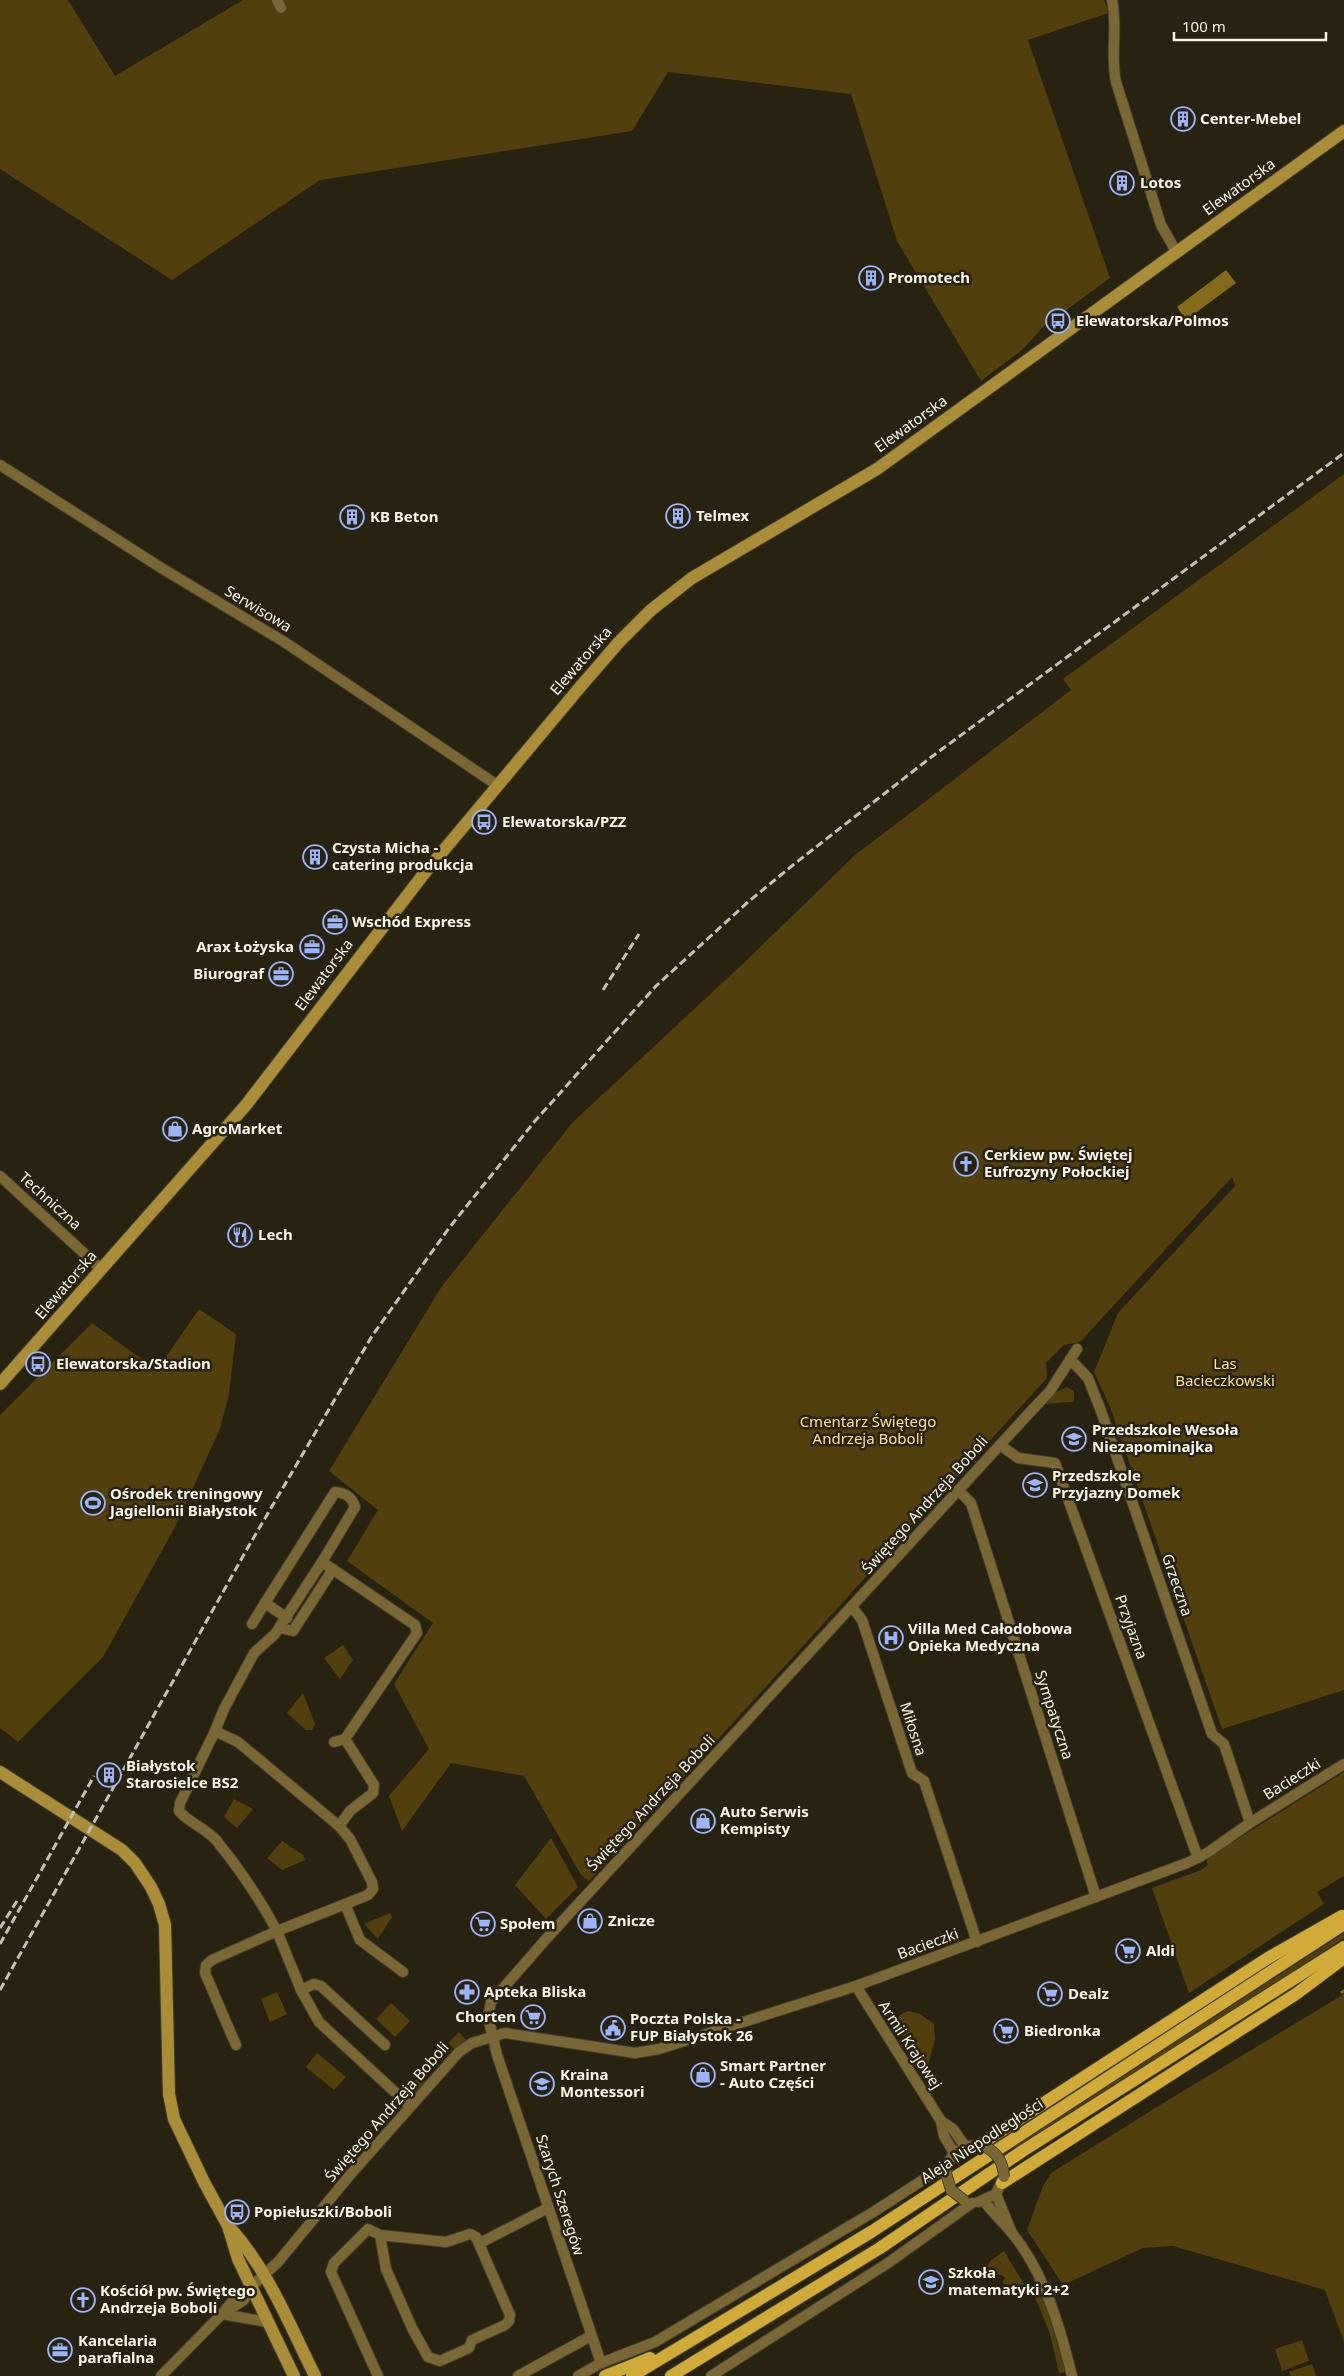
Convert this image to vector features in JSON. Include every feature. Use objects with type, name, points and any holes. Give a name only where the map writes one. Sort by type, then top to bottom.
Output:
[{"type":"main road","points":[[981,2145],[1268,1958],[1344,1915]]},
{"type":"main road","name":"Aleja Niepodległości","points":[[632,2376],[692,2342],[871,2232],[1344,1924]]},
{"type":"main road","name":"Aleja Niepodległości","points":[[672,2376],[880,2248],[1024,2150],[1344,1946]]},
{"type":"main road","points":[[1003,2180],[1296,1994],[1344,1958]]},
{"type":"main road","points":[[605,2376],[692,2342]]},
{"type":"main road","points":[[681,2376],[704,2357]]},
{"type":"street","points":[[1112,0],[1115,27],[1113,61],[1116,82],[1161,225],[1177,253]]},
{"type":"street","name":"Elewatorska","points":[[0,1384],[246,1105],[383,924],[497,785],[619,642],[651,610],[685,583],[877,469],[1344,131]]},
{"type":"street","name":"Serwisowa","points":[[0,465],[154,563],[286,643],[497,785]]},
{"type":"street","name":"Techniczna","points":[[0,1176],[101,1269]]},
{"type":"street","name":"Świętego Andrzeja Boboli","points":[[251,2287],[265,2275],[458,2052],[472,2043],[492,2036],[488,2010],[496,1994],[1050,1391],[1078,1349]]},
{"type":"street","name":"Grzeczna","points":[[1070,1359],[1088,1378],[1102,1411],[1212,1734],[1224,1744],[1250,1823]]},
{"type":"street","name":"Przyjazna","points":[[1000,1445],[1018,1458],[1055,1463],[1198,1858]]},
{"type":"street","name":"Sympatyczna","points":[[958,1490],[971,1503],[1096,1897]]},
{"type":"street","points":[[252,1624],[335,1492],[343,1492],[352,1499],[355,1507],[287,1618],[280,1628],[254,1652],[224,1709],[180,1803],[179,1811],[202,1827],[215,1840],[266,1911],[277,1931],[301,1990],[319,2022],[410,2106]]},
{"type":"street","points":[[322,1562],[415,1625],[417,1633],[345,1738],[334,1742]]},
{"type":"street","points":[[280,1628],[293,1631],[332,1569]]},
{"type":"street","points":[[265,1603],[287,1618]]},
{"type":"street","name":"Miłosna","points":[[852,1607],[862,1620],[912,1773],[924,1781],[977,1942]]},
{"type":"street","points":[[214,1731],[238,1742],[339,1826],[350,1839],[372,1882],[373,1889],[368,1895],[277,1931],[212,1960],[206,1965],[205,1973],[236,2045]]},
{"type":"street","points":[[339,1826],[350,1811],[373,1793],[374,1785],[345,1738]]},
{"type":"street","name":"Bacieczki","points":[[492,2036],[506,2033],[519,2034],[635,2052],[646,2052],[856,1986],[1198,1858],[1344,1764]]},
{"type":"street","points":[[0,1772],[116,1845],[135,1863],[151,1887],[159,1904],[165,1925],[169,2094],[174,2119],[204,2182],[228,2226],[238,2259],[294,2376]]},
{"type":"street","points":[[345,1904],[360,1940],[403,1972]]},
{"type":"street","points":[[301,1990],[314,1984],[321,1986],[385,2045]]},
{"type":"street","name":"Armii Krajowej","points":[[856,1986],[941,2121],[944,2136],[954,2153]]},
{"type":"street","name":"Szarych Szeregów","points":[[492,2036],[601,2363]]},
{"type":"street","name":"Armii Krajowej","points":[[941,2121],[953,2129],[965,2146]]},
{"type":"street","points":[[711,2376],[888,2264],[969,2202],[984,2201],[996,2194],[1003,2180],[1003,2167],[999,2158],[981,2145],[965,2146],[954,2153],[946,2171],[951,2190],[969,2202]]},
{"type":"street","points":[[578,2376],[601,2363],[655,2342],[875,2211],[929,2176],[946,2171]]},
{"type":"street","points":[[996,2194],[1011,2232],[1038,2277],[1063,2336],[1072,2376]]},
{"type":"street","points":[[984,2201],[1011,2232]]},
{"type":"street","points":[[480,2243],[548,2208]]},
{"type":"street","points":[[228,2226],[251,2251],[265,2275],[315,2376]]},
{"type":"street","points":[[378,2376],[332,2272],[334,2263],[368,2229],[380,2235],[446,2242],[470,2234],[480,2243],[510,2315],[509,2321],[472,2340],[469,2348],[440,2362],[428,2356],[412,2328],[386,2269],[380,2235]]},
{"type":"street","points":[[161,2376],[222,2314],[244,2300],[251,2287]]},
{"type":"street","points":[[222,2314],[267,2322]]},
{"type":"street","points":[[518,2376],[591,2336]]},
{"type":"green space","points":[[0,0],[68,0],[115,76],[243,0],[1104,0],[1108,13],[1028,40],[1110,278],[1043,327],[1022,350],[981,381],[897,241],[851,94],[668,72],[632,131],[320,180],[172,280],[0,169]]},
{"type":"green space","points":[[1344,474],[1344,1690],[1222,1729],[1110,1407],[1094,1372],[1118,1313],[1235,1186],[1232,1177],[1080,1342],[1064,1345],[1046,1363],[1047,1378],[589,1881],[581,1875],[524,1776],[451,1763],[402,1831],[389,1796],[429,1749],[394,1684],[433,1623],[347,1561],[378,1510],[329,1471],[442,1286],[573,1122],[749,958],[854,856],[1071,690],[1063,679]]},
{"type":"green space","name":"Ośrodek treningowy Jagiellonii Białystok","points":[[199,1309],[236,1334],[229,1394],[220,1429],[175,1527],[103,1657],[18,1742],[0,1728],[0,1415],[92,1323],[157,1370]]},
{"type":"green space","points":[[1067,1387],[1074,1391],[1072,1402],[1044,1404],[1054,1393]]},
{"type":"green space","points":[[343,1645],[353,1660],[340,1679],[324,1658]]},
{"type":"green space","points":[[303,1693],[315,1724],[312,1730],[306,1730],[287,1713]]},
{"type":"green space","points":[[1344,1772],[1344,1876],[1317,1892],[1324,1904],[1189,1993],[1152,1888],[1201,1870],[1208,1865],[1206,1859]]},
{"type":"green space","points":[[234,1799],[253,1809],[237,1828],[224,1817]]},
{"type":"green space","points":[[551,1838],[578,1887],[546,1919],[515,1885]]},
{"type":"green space","points":[[282,1841],[303,1855],[305,1860],[282,1870],[267,1858]]},
{"type":"green space","points":[[390,1913],[392,1917],[378,1939],[364,1924]]},
{"type":"green space","points":[[1344,1933],[1344,1938],[1018,2150],[1015,2146]]},
{"type":"green space","points":[[277,1992],[287,2014],[270,2022],[261,1999]]},
{"type":"green space","points":[[1344,1994],[1344,2342],[1325,2290],[1173,2246],[1143,2248],[1063,2285],[1027,2230],[1043,2186],[1051,2173]]},
{"type":"green space","points":[[391,2003],[410,2021],[395,2037],[376,2019]]},
{"type":"green space","points":[[908,2011],[920,2014],[934,2024],[935,2040],[926,2073],[894,2023],[900,2015]]},
{"type":"green space","points":[[459,2032],[466,2040],[455,2050],[448,2043]]},
{"type":"green space","points":[[317,2053],[346,2077],[334,2090],[306,2067]]},
{"type":"green space","points":[[419,2076],[426,2082],[412,2097],[405,2091]]},
{"type":"green space","points":[[1004,2251],[1027,2289],[1021,2291],[1002,2283],[1005,2277],[986,2269],[991,2260]]},
{"type":"green space","points":[[1035,2297],[1040,2297],[1044,2300],[1066,2372],[1059,2373],[1050,2334]]},
{"type":"green space","points":[[1302,2340],[1309,2361],[1282,2371],[1275,2349]]},
{"type":"green space","points":[[1312,2364],[1316,2376],[1291,2376],[1289,2372]]},
{"type":"shaded area","points":[[1226,270],[1236,283],[1186,320],[1177,307]]},
{"type":"railway","points":[[0,1990],[247,1549],[372,1336],[449,1228],[535,1121],[656,986],[748,902],[930,758],[1344,453]]},
{"type":"railway","points":[[603,990],[639,934]]},
{"type":"railway","points":[[0,1944],[94,1776]]},
{"type":"railway","points":[[0,1928],[17,1901]]},
{"type":"place","name":"Center-Mebel","points":[[1183,119]]},
{"type":"place","name":"Lotos","points":[[1122,183]]},
{"type":"place","name":"Promotech","points":[[871,278]]},
{"type":"place","name":"Elewatorska/Polmos","points":[[1058,321]]},
{"type":"place","name":"Telmex","points":[[678,516]]},
{"type":"place","name":"KB Beton","points":[[352,517]]},
{"type":"place","name":"Elewatorska/PZZ","points":[[484,822]]},
{"type":"place","name":"Czysta Micha - catering produkcja","points":[[315,857]]},
{"type":"place","name":"Wschód Express","points":[[335,922]]},
{"type":"place","name":"Arax Łożyska","points":[[312,947]]},
{"type":"place","name":"Biurograf","points":[[281,974]]},
{"type":"place","name":"AgroMarket","points":[[175,1129]]},
{"type":"place","name":"Cerkiew pw. Świętej Eufrozyny Połockiej","points":[[966,1164]]},
{"type":"place","name":"Lech","points":[[240,1235]]},
{"type":"place","name":"Elewatorska/Stadion","points":[[38,1364]]},
{"type":"place","name":"Przedszkole Wesoła Niezapominajka","points":[[1074,1439]]},
{"type":"place","name":"Przedszkole Przyjazny Domek","points":[[1035,1485]]},
{"type":"place","name":"Ośrodek treningowy Jagiellonii Białystok","points":[[93,1503]]},
{"type":"place","name":"Villa Med Całodobowa Opieka Medyczna","points":[[891,1638]]},
{"type":"place","name":"Białystok Starosielce BS2","points":[[109,1775]]},
{"type":"place","name":"Auto Serwis Kempisty","points":[[703,1821]]},
{"type":"place","name":"Znicze","points":[[590,1921]]},
{"type":"place","name":"Społem","points":[[483,1924]]},
{"type":"place","name":"Aldi","points":[[1128,1951]]},
{"type":"place","name":"Apteka Bliska","points":[[467,1992]]},
{"type":"place","name":"Dealz","points":[[1050,1994]]},
{"type":"place","name":"Chorten","points":[[533,2017]]},
{"type":"place","name":"Poczta Polska - FUP Białystok 26","points":[[613,2028]]},
{"type":"place","name":"Biedronka","points":[[1006,2031]]},
{"type":"place","name":"Smart Partner - Auto Części","points":[[703,2075]]},
{"type":"place","name":"Kraina Montessori","points":[[542,2084]]},
{"type":"place","name":"Popiełuszki/Boboli","points":[[237,2212]]},
{"type":"place","name":"Szkoła matematyki 2+2","points":[[931,2282]]},
{"type":"place","name":"Kościół pw. Świętego Andrzeja Boboli","points":[[83,2300]]},
{"type":"place","name":"Kancelaria parafialna","points":[[60,2350]]},
{"type":"park label","name":"Las Bacieczkowski","points":[[1225,1372]]},
{"type":"park label","name":"Cmentarz Świętego Andrzeja Boboli","points":[[868,1430]]}]
